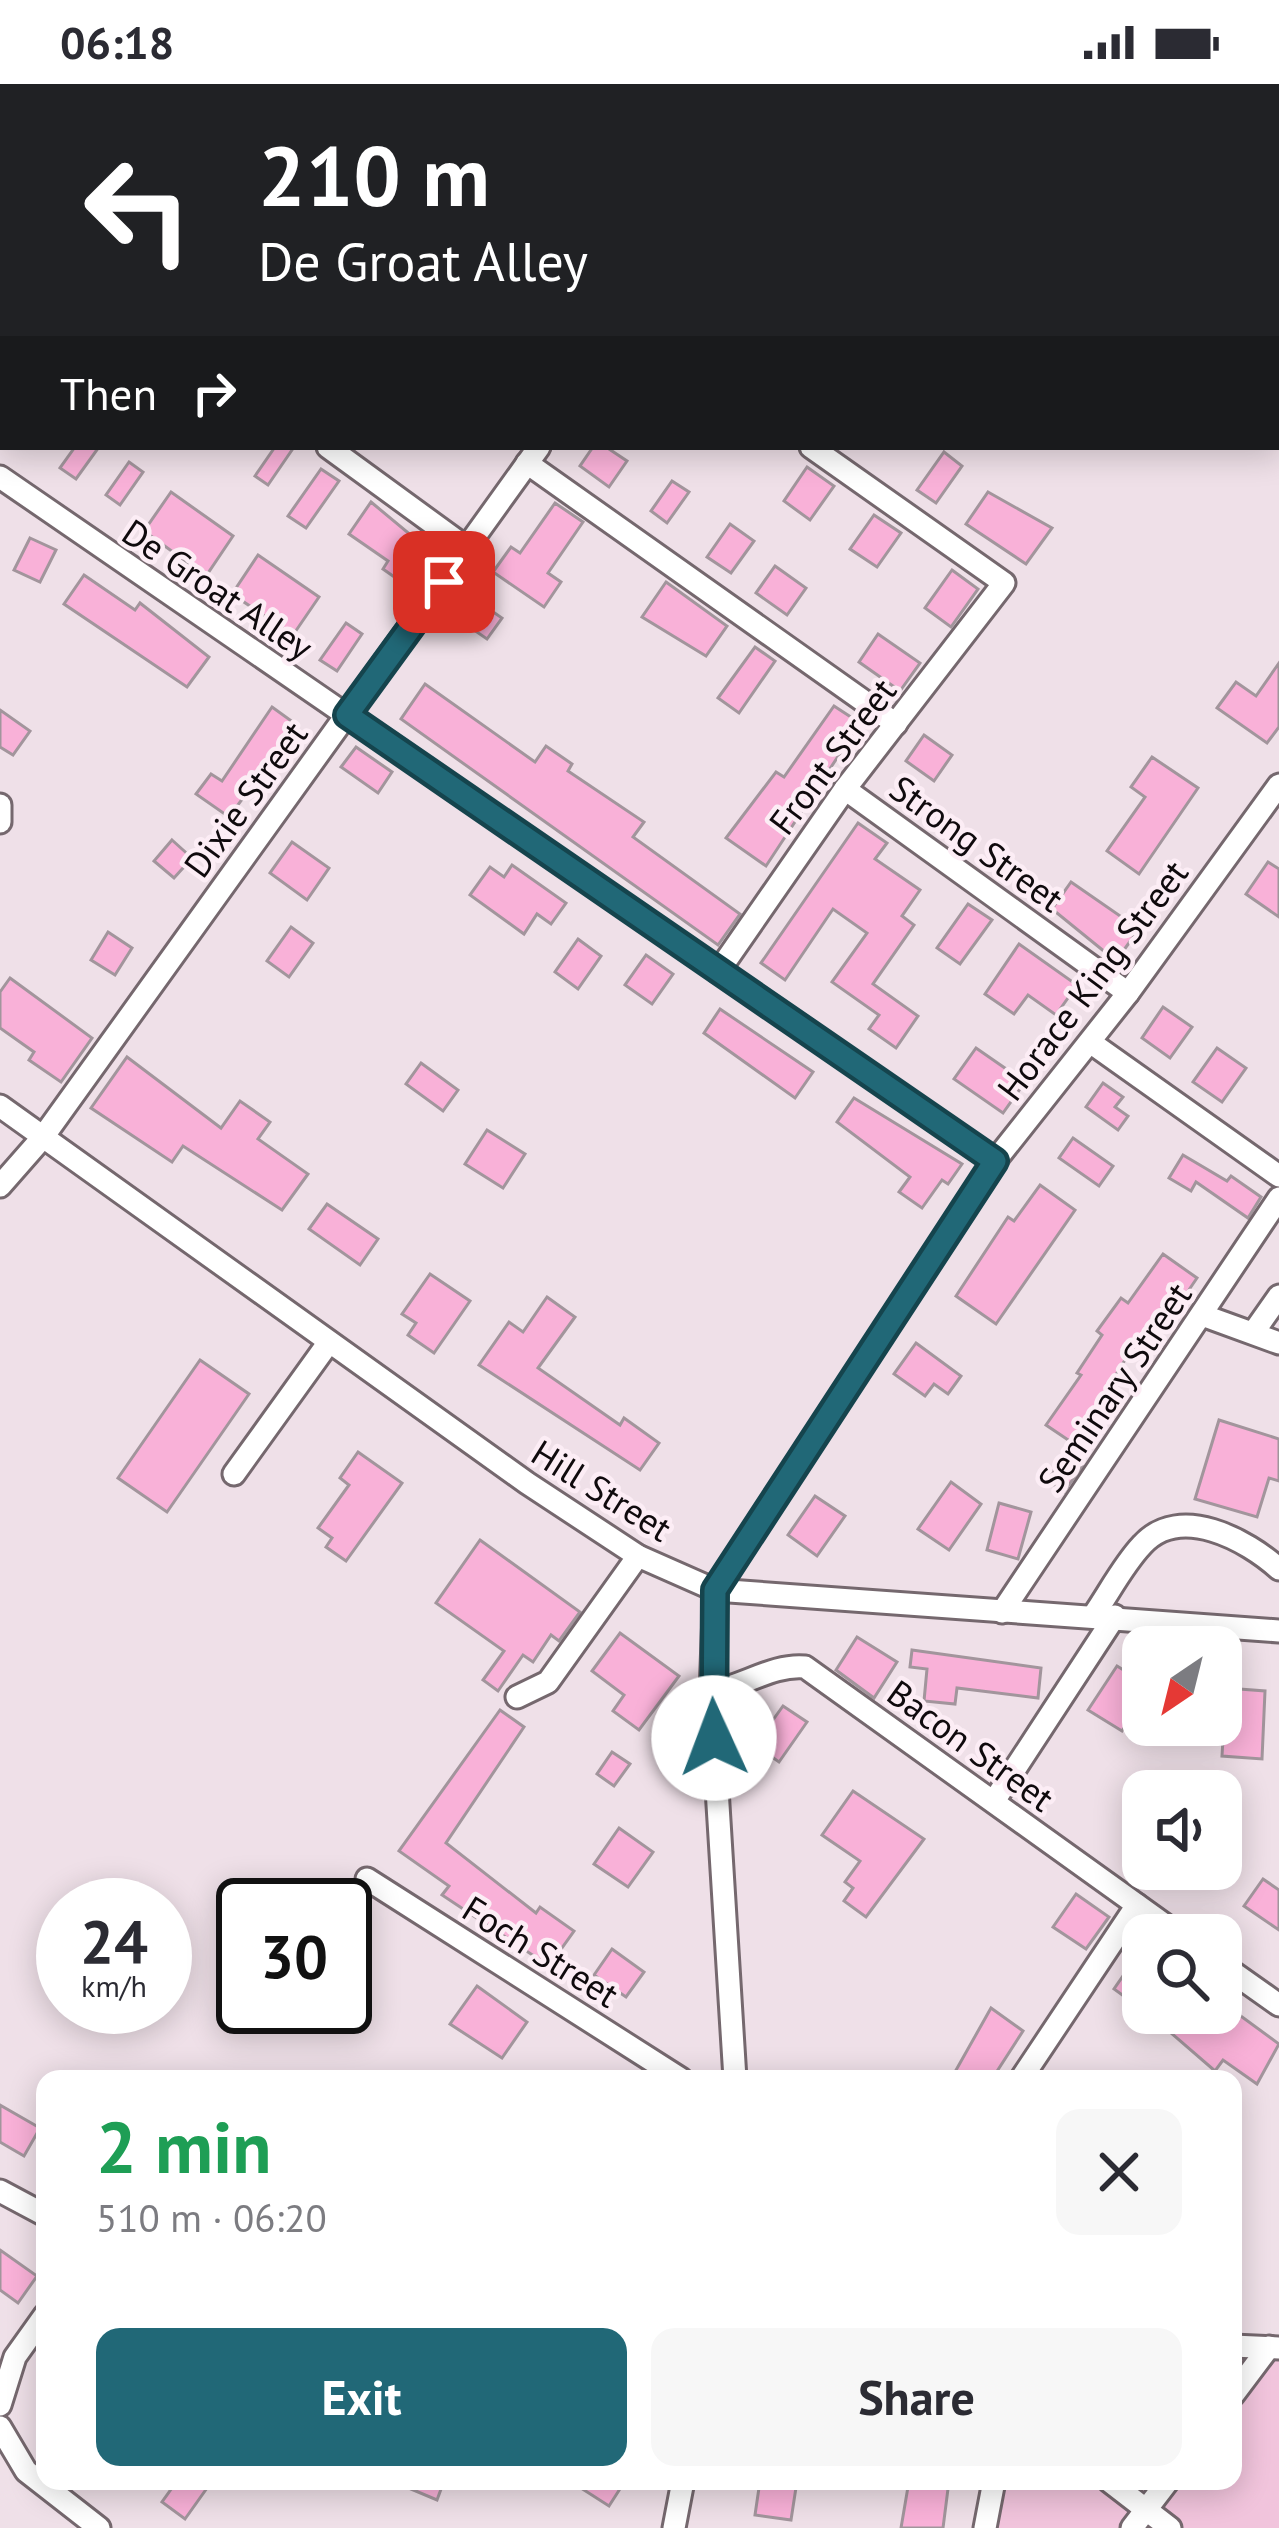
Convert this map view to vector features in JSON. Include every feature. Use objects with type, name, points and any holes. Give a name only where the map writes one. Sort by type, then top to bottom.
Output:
[{"type":"street","points":[[332,450],[468,549]]},
{"type":"street","name":"Front Street","points":[[718,972],[844,789],[1004,584],[815,450]]},
{"type":"street","points":[[533,455],[896,724]]},
{"type":"street","name":"Dixie Street","points":[[0,1186],[43,1137],[533,455]]},
{"type":"street","name":"De Groat Alley","points":[[0,477],[995,1161]]},
{"type":"street","name":"Horace King Street","points":[[715,1590],[995,1161],[1128,993],[1279,785]]},
{"type":"street","name":"Strong Street","points":[[844,789],[1128,993]]},
{"type":"street","points":[[0,805],[0,822]]},
{"type":"street","points":[[1090,1042],[1279,1176]]},
{"type":"street","name":"Hill Street","points":[[0,1106],[638,1556],[715,1590],[1279,1631]]},
{"type":"street","name":"Seminary Street","points":[[1002,1612],[1279,1198]]},
{"type":"street","points":[[1253,1333],[1279,1296]]},
{"type":"street","points":[[1202,1315],[1279,1343]]},
{"type":"street","points":[[234,1474],[329,1342]]},
{"type":"street","points":[[994,1801],[1144,1542],[1161,1532],[1227,1532],[1279,1569]]},
{"type":"street","points":[[517,1697],[548,1682],[638,1556]]},
{"type":"street","points":[[715,1590],[711,1692],[735,2070]]},
{"type":"street","name":"Bacon Street","points":[[711,1692],[746,1686],[784,1665],[805,1666],[1150,1914]]},
{"type":"street","name":"Foch Street","points":[[372,1882],[667,2070]]},
{"type":"street","points":[[1027,2070],[1137,1905]]},
{"type":"street","points":[[1242,1979],[1279,2005]]},
{"type":"street","points":[[0,2191],[36,2210]]},
{"type":"street","points":[[0,2405],[15,2356],[36,2327]]},
{"type":"street","points":[[1242,2346],[1274,2348]]},
{"type":"street","points":[[1242,2385],[1274,2348]]},
{"type":"street","points":[[0,2427],[26,2471],[36,2479]]},
{"type":"street","points":[[50,2490],[99,2528]]},
{"type":"street","points":[[674,2528],[681,2490]]},
{"type":"street","points":[[985,2528],[992,2490]]},
{"type":"street","points":[[1120,2490],[1170,2528]]},
{"type":"street","points":[[1132,2528],[1161,2490]]},
{"type":"shaded area","points":[[1242,2357],[1279,2359],[1279,2528],[998,2528],[1004,2490],[1242,2490]]},
{"type":"building","points":[[73,450],[97,450],[76,479],[60,468]]},
{"type":"building","points":[[273,450],[292,450],[268,485],[255,476]]},
{"type":"building","points":[[591,450],[610,450],[627,461],[609,487],[580,466]]},
{"type":"building","points":[[944,452],[962,466],[936,503],[917,490]]},
{"type":"building","points":[[129,462],[143,472],[120,505],[106,495]]},
{"type":"building","points":[[807,467],[834,486],[810,520],[784,501]]},
{"type":"building","points":[[321,469],[339,481],[306,528],[288,516]]},
{"type":"building","points":[[672,481],[689,492],[667,523],[651,511]]},
{"type":"building","points":[[171,492],[233,536],[206,576],[144,531]]},
{"type":"building","points":[[988,492],[1052,528],[1026,564],[966,524]]},
{"type":"building","points":[[371,502],[424,546],[400,581],[383,569],[388,561],[349,534]]},
{"type":"building","points":[[555,503],[583,522],[548,573],[561,582],[544,607],[493,572],[511,547],[520,553]]},
{"type":"building","points":[[874,515],[901,533],[877,567],[850,549]]},
{"type":"building","points":[[730,524],[754,541],[731,573],[707,557]]},
{"type":"building","points":[[30,538],[56,550],[40,582],[14,570]]},
{"type":"building","points":[[258,555],[319,597],[293,635],[232,594]]},
{"type":"building","points":[[775,566],[806,588],[787,615],[756,593]]},
{"type":"building","points":[[952,570],[978,589],[951,627],[925,608]]},
{"type":"building","points":[[84,575],[135,610],[140,603],[209,657],[187,687],[64,604]]},
{"type":"building","points":[[666,582],[727,626],[706,656],[642,617]]},
{"type":"building","points":[[473,598],[502,618],[487,639],[458,619]]},
{"type":"building","points":[[346,623],[362,634],[337,671],[320,660]]},
{"type":"building","points":[[878,634],[920,663],[900,691],[859,662]]},
{"type":"building","points":[[755,647],[775,661],[739,713],[718,698]]},
{"type":"building","points":[[1279,663],[1279,727],[1267,743],[1217,708],[1236,682],[1256,696]]},
{"type":"building","points":[[425,684],[535,762],[546,746],[572,764],[568,771],[644,822],[633,837],[740,914],[718,945],[401,719]]},
{"type":"building","points":[[834,706],[860,723],[766,866],[726,838],[776,772],[784,777]]},
{"type":"building","points":[[272,707],[297,725],[229,817],[196,794],[211,774],[222,781]]},
{"type":"building","points":[[0,710],[30,731],[13,755],[0,747]]},
{"type":"building","points":[[924,735],[952,755],[934,781],[906,761]]},
{"type":"building","points":[[356,747],[392,772],[378,793],[341,767]]},
{"type":"building","points":[[1152,757],[1198,788],[1139,874],[1107,851],[1145,797],[1131,787]]},
{"type":"building","points":[[858,823],[887,843],[875,859],[920,890],[902,916],[914,925],[873,984],[918,1016],[896,1048],[869,1029],[879,1015],[832,982],[867,933],[833,909],[785,980],[761,963]]},
{"type":"building","points":[[172,840],[192,858],[174,878],[154,861]]},
{"type":"building","points":[[292,842],[329,868],[307,900],[270,873]]},
{"type":"building","points":[[1268,862],[1279,869],[1279,917],[1246,894]]},
{"type":"building","points":[[512,865],[566,903],[551,924],[537,914],[524,934],[470,895],[490,867],[504,877]]},
{"type":"building","points":[[1071,882],[1139,929],[1116,961],[1052,909]]},
{"type":"building","points":[[968,904],[992,920],[960,964],[937,948]]},
{"type":"building","points":[[291,927],[313,943],[289,977],[267,961]]},
{"type":"building","points":[[108,932],[132,948],[115,975],[91,960]]},
{"type":"building","points":[[578,939],[601,956],[578,989],[555,972]]},
{"type":"building","points":[[1019,944],[1077,985],[1056,1015],[1028,995],[1014,1014],[985,994]]},
{"type":"building","points":[[646,955],[673,974],[652,1004],[625,985]]},
{"type":"building","points":[[10,978],[92,1038],[61,1082],[29,1060],[34,1052],[0,1028],[0,992]]},
{"type":"building","points":[[1163,1007],[1192,1027],[1170,1058],[1142,1038]]},
{"type":"building","points":[[720,1009],[813,1072],[795,1098],[704,1033]]},
{"type":"building","points":[[976,1048],[1025,1082],[1003,1113],[954,1079]]},
{"type":"building","points":[[1217,1048],[1246,1068],[1222,1102],[1193,1082]]},
{"type":"building","points":[[127,1057],[221,1128],[240,1101],[270,1122],[258,1139],[308,1174],[282,1210],[183,1146],[172,1162],[91,1108]]},
{"type":"building","points":[[421,1063],[458,1090],[443,1111],[406,1084]]},
{"type":"building","points":[[1103,1083],[1123,1097],[1115,1107],[1128,1116],[1118,1130],[1086,1107]]},
{"type":"building","points":[[854,1098],[962,1164],[948,1184],[942,1180],[922,1208],[899,1192],[910,1177],[837,1122]]},
{"type":"building","points":[[487,1130],[525,1154],[503,1188],[465,1164]]},
{"type":"building","points":[[1073,1138],[1113,1166],[1099,1186],[1059,1158]]},
{"type":"building","points":[[1183,1155],[1227,1181],[1231,1176],[1261,1197],[1248,1218],[1196,1182],[1191,1191],[1169,1178]]},
{"type":"building","points":[[1040,1185],[1075,1210],[996,1324],[956,1296],[1008,1217],[1014,1221]]},
{"type":"building","points":[[327,1204],[378,1239],[360,1265],[309,1229]]},
{"type":"building","points":[[1163,1254],[1197,1278],[1180,1303],[1170,1296],[1123,1363],[1093,1412],[1104,1420],[1083,1450],[1046,1425],[1081,1375],[1077,1373],[1102,1335],[1097,1331],[1121,1298],[1128,1303]]},
{"type":"building","points":[[430,1274],[470,1301],[434,1353],[408,1335],[416,1323],[402,1314]]},
{"type":"building","points":[[547,1297],[575,1317],[538,1368],[620,1425],[624,1418],[659,1443],[640,1470],[479,1365],[509,1322],[523,1332]]},
{"type":"building","points":[[916,1343],[961,1376],[948,1394],[934,1384],[925,1396],[894,1374]]},
{"type":"building","points":[[200,1360],[249,1394],[167,1512],[118,1478]]},
{"type":"building","points":[[1219,1420],[1279,1439],[1279,1481],[1269,1478],[1257,1517],[1195,1499]]},
{"type":"building","points":[[358,1452],[402,1483],[346,1561],[326,1547],[332,1538],[318,1528],[349,1485],[340,1478]]},
{"type":"building","points":[[1065,1454],[1082,1466],[1064,1492],[1047,1480]]},
{"type":"building","points":[[951,1482],[981,1504],[949,1550],[918,1529]]},
{"type":"building","points":[[815,1496],[845,1516],[817,1556],[788,1535]]},
{"type":"building","points":[[999,1503],[1031,1512],[1018,1559],[987,1550]]},
{"type":"building","points":[[480,1540],[580,1612],[559,1641],[551,1635],[533,1662],[523,1655],[498,1691],[483,1680],[504,1651],[436,1603]]},
{"type":"building","points":[[620,1633],[679,1676],[639,1730],[613,1711],[624,1695],[592,1671]]},
{"type":"building","points":[[857,1637],[897,1662],[874,1698],[836,1670]]},
{"type":"building","points":[[912,1650],[1041,1668],[1038,1698],[957,1688],[955,1704],[924,1701],[927,1669],[910,1667]]},
{"type":"building","points":[[1117,1666],[1122,1669],[1122,1731],[1088,1710]]},
{"type":"building","points":[[1242,1689],[1265,1691],[1262,1759],[1222,1756],[1223,1746],[1242,1746]]},
{"type":"building","points":[[783,1706],[807,1722],[779,1762],[755,1745]]},
{"type":"building","points":[[500,1710],[524,1727],[446,1843],[536,1913],[540,1907],[574,1931],[549,1966],[442,1895],[449,1886],[399,1851]]},
{"type":"building","points":[[612,1752],[630,1764],[614,1786],[597,1774]]},
{"type":"building","points":[[853,1791],[924,1839],[866,1917],[844,1901],[853,1888],[845,1882],[860,1861],[822,1835]]},
{"type":"building","points":[[619,1828],[653,1852],[628,1887],[594,1864]]},
{"type":"building","points":[[1263,1879],[1279,1890],[1279,1930],[1244,1906]]},
{"type":"building","points":[[1076,1894],[1109,1917],[1086,1949],[1053,1927]]},
{"type":"building","points":[[612,1949],[644,1972],[626,1997],[594,1975]]},
{"type":"building","points":[[477,1986],[527,2022],[502,2058],[450,2024]]},
{"type":"building","points":[[991,2008],[1023,2031],[998,2070],[956,2070]]},
{"type":"building","points":[[1242,2017],[1279,2044],[1257,2084],[1223,2060],[1214,2070],[1172,2034],[1242,2034]]},
{"type":"building","points":[[0,2105],[36,2126],[24,2156],[0,2142]]},
{"type":"building","points":[[0,2250],[36,2277],[18,2303],[0,2290]]},
{"type":"building","points":[[171,2490],[206,2490],[185,2519],[162,2502]]},
{"type":"building","points":[[413,2490],[441,2490],[437,2500]]},
{"type":"building","points":[[584,2490],[619,2490],[609,2506]]},
{"type":"building","points":[[759,2490],[796,2490],[791,2520],[755,2515]]},
{"type":"building","points":[[907,2490],[948,2490],[943,2528],[901,2528]]},
{"type":"route","points":[[444,582],[347,715],[995,1161],[715,1590],[714,1738]]}]
